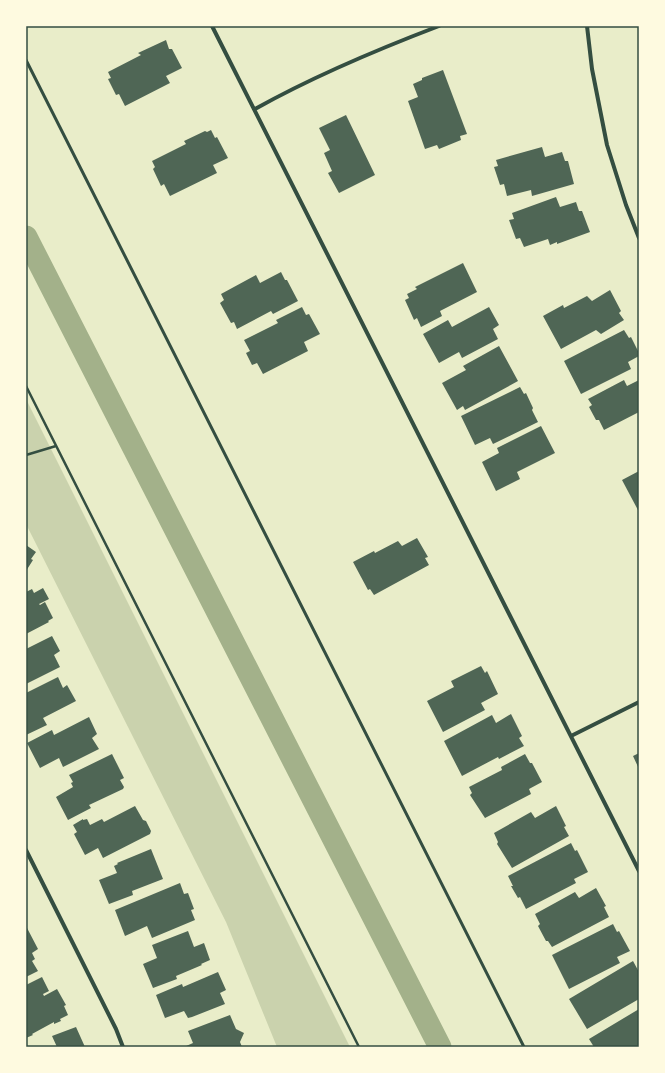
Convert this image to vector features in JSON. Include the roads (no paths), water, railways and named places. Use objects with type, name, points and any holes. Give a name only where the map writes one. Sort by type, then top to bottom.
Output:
[{"type":"street","points":[[212,26],[639,871]]},
{"type":"street","points":[[255,109],[342,65],[381,48],[439,26]]},
{"type":"street","points":[[587,26],[592,69],[607,145],[626,205],[639,238]]},
{"type":"street","points":[[571,736],[639,702]]},
{"type":"street","points":[[26,850],[116,1029],[123,1047]]},
{"type":"lane","points":[[26,60],[524,1047]]},
{"type":"waterway","points":[[26,237],[440,1047]]}]
